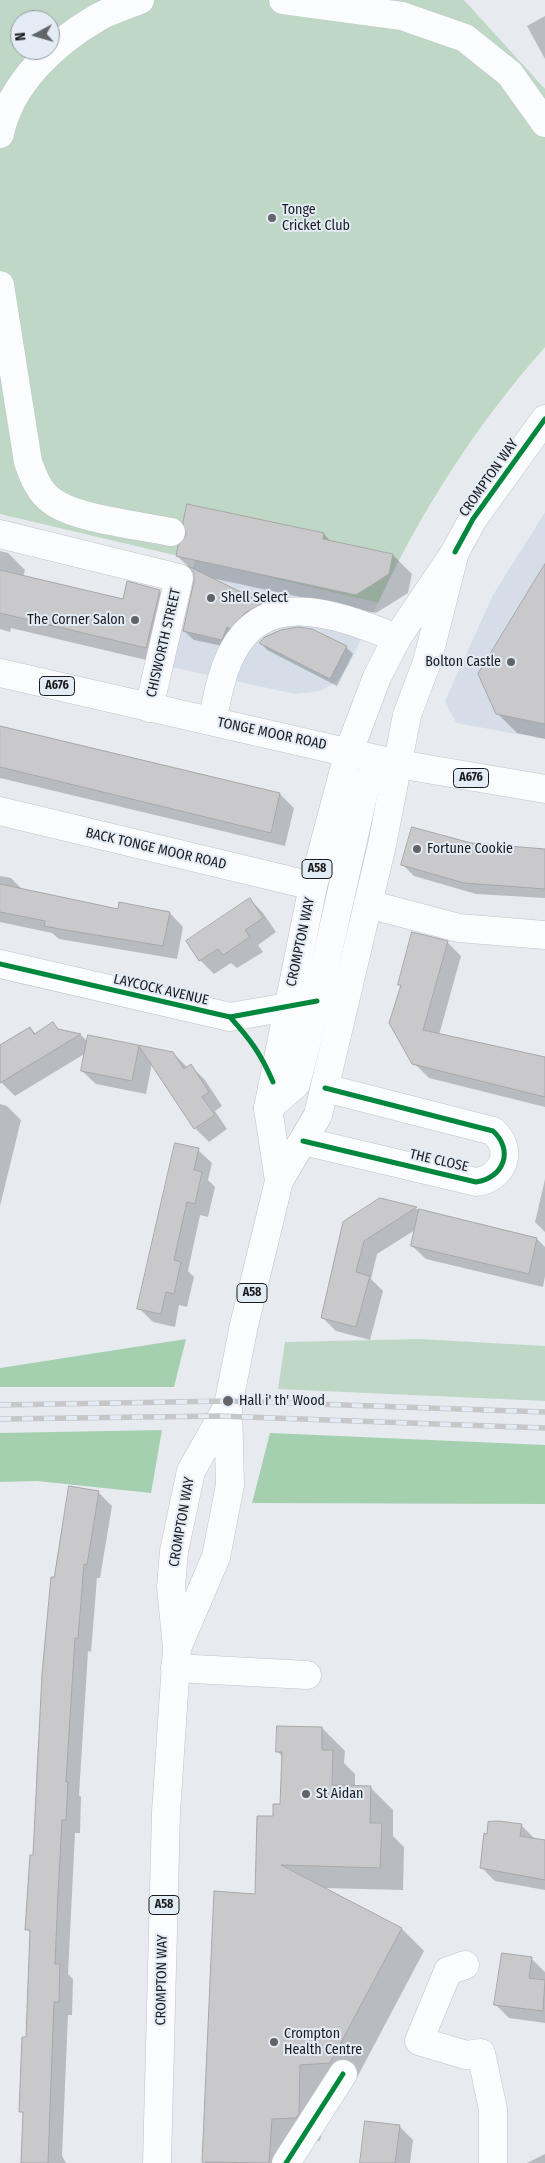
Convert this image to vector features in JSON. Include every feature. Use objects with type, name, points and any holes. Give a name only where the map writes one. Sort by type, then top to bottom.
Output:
[{"type":"main road","points":[[0,134],[2,121],[20,87],[46,57],[71,35],[99,16],[140,0]]},
{"type":"main road","points":[[283,0],[402,16],[466,38],[510,74],[545,123]]},
{"type":"main road","points":[[0,285],[26,453],[35,482],[50,500],[69,511],[171,532]]},
{"type":"main road","name":"CROMPTON WAY","points":[[280,1181],[268,1108],[313,886],[349,751],[376,677],[397,638],[455,552],[473,519],[544,423]]},
{"type":"main road","name":"CHISWORTH STREET","points":[[0,534],[179,578],[149,708]]},
{"type":"main road","name":"CROMPTON WAY","points":[[176,1658],[216,1557],[230,1485],[228,1406],[244,1325],[280,1181],[318,1115],[368,904],[407,715],[427,662],[455,552]]},
{"type":"main road","points":[[212,721],[225,669],[235,649],[249,628],[264,618],[299,611],[329,614],[345,618],[397,638]]},
{"type":"main road","name":"TONGE MOOR ROAD","points":[[0,672],[149,708],[349,751],[398,764],[545,789]]},
{"type":"main road","points":[[268,1108],[296,1084],[318,1001],[366,787],[373,773],[380,768],[398,764]]},
{"type":"main road","name":"BACK TONGE MOOR ROAD","points":[[0,811],[313,886]]},
{"type":"main road","points":[[368,904],[459,928],[545,935]]},
{"type":"main road","name":"LAYCOCK AVENUE","points":[[0,964],[230,1017],[318,1001]]},
{"type":"main road","name":"THE CLOSE","points":[[304,1141],[476,1182],[492,1177],[500,1170],[504,1161],[502,1143],[493,1131],[324,1088]]},
{"type":"main road","name":"CROMPTON WAY","points":[[157,2163],[166,1812],[176,1658],[171,1587],[175,1544],[191,1471],[228,1406]]},
{"type":"main road","points":[[176,1658],[307,1675]]},
{"type":"main road","points":[[465,1965],[448,1971],[419,2041],[466,2056],[481,2053],[493,2109],[493,2163]]},
{"type":"main road","points":[[286,2163],[343,2074]]},
{"type":"shaded area","points":[[545,512],[545,739],[456,723],[445,701],[493,595]]},
{"type":"shaded area","points":[[195,559],[378,603],[349,665],[336,682],[320,691],[295,694],[171,667]]},
{"type":"green space","name":"Tonge Cricket Club","points":[[0,0],[464,0],[545,89],[545,347],[496,406],[432,501],[378,603],[0,514]]},
{"type":"green space","points":[[186,1339],[174,1387],[0,1387],[0,1368]]},
{"type":"green space","points":[[419,1339],[545,1346],[545,1401],[278,1389],[285,1342]]},
{"type":"green space","points":[[162,1430],[151,1493],[37,1481],[0,1482],[0,1433]]},
{"type":"green space","points":[[270,1433],[545,1445],[545,1504],[252,1503]]},
{"type":"building","points":[[187,504],[324,533],[323,539],[393,554],[389,574],[356,595],[176,556],[178,546],[186,535],[183,523]]},
{"type":"building","name":"Bolton Castle","points":[[545,564],[545,724],[496,714],[478,674]]},
{"type":"building","name":"Shell Select","points":[[188,566],[263,603],[245,613],[230,629],[227,627],[222,640],[183,631],[194,581],[194,573]]},
{"type":"building","points":[[0,570],[123,599],[127,581],[160,590],[146,648],[0,613]]},
{"type":"building","points":[[299,627],[312,629],[347,646],[330,679],[259,643],[265,637],[281,630]]},
{"type":"building","points":[[0,726],[280,793],[271,833],[0,767]]},
{"type":"building","points":[[412,827],[471,843],[545,849],[545,889],[464,883],[401,865]]},
{"type":"building","points":[[0,884],[118,909],[119,902],[170,912],[163,946],[44,926],[45,921],[0,912]]},
{"type":"building","points":[[250,898],[263,918],[245,930],[250,937],[223,955],[218,949],[199,961],[186,941]]},
{"type":"building","points":[[412,932],[448,941],[423,1030],[545,1057],[545,1097],[412,1064],[389,1023],[401,985],[398,985]]},
{"type":"building","points":[[53,1022],[58,1029],[81,1034],[0,1083],[0,1045],[30,1027],[34,1034]]},
{"type":"building","points":[[88,1035],[173,1052],[184,1069],[191,1064],[209,1092],[202,1097],[215,1115],[194,1129],[139,1046],[132,1081],[81,1071]]},
{"type":"building","points":[[175,1143],[199,1148],[194,1170],[202,1172],[195,1204],[187,1202],[174,1260],[181,1262],[174,1294],[166,1292],[161,1314],[137,1309]]},
{"type":"building","points":[[380,1198],[417,1207],[364,1241],[356,1272],[370,1276],[356,1327],[321,1318],[343,1222]]},
{"type":"building","points":[[419,1209],[537,1238],[529,1274],[411,1246]]},
{"type":"building","points":[[69,1486],[99,1491],[87,1565],[84,1564],[78,1639],[75,1638],[66,1782],[68,1782],[66,1820],[62,1820],[58,1894],[55,1964],[60,1964],[59,2002],[54,2002],[48,2163],[21,2163],[23,2112],[19,2112],[22,2037],[26,2037],[30,1930],[25,1930],[30,1855],[33,1855],[42,1674],[51,1577],[54,1577]]},
{"type":"building","name":"Crompton Health Centre","points":[[277,1726],[322,1727],[322,1750],[333,1750],[332,1785],[371,1786],[370,1823],[382,1823],[380,1868],[281,1865],[402,1928],[330,2063],[300,2065],[299,2114],[296,2118],[272,2119],[269,2163],[202,2162],[214,1891],[255,1894],[257,1816],[273,1816],[273,1804],[280,1804],[282,1752],[276,1752]]},
{"type":"building","points":[[499,1821],[522,1824],[520,1836],[545,1840],[545,1880],[480,1868],[484,1833],[487,1834],[488,1822]]},
{"type":"building","points":[[502,1953],[532,1957],[529,1978],[545,1980],[543,2011],[494,2005]]},
{"type":"building","points":[[365,2121],[400,2125],[395,2163],[360,2163]]},
{"type":"railway","points":[[0,1405],[228,1401],[545,1412]]},
{"type":"railway","points":[[0,1419],[219,1416],[545,1428]]},
{"type":"cycle path","points":[[455,552],[473,519],[545,419]]},
{"type":"cycle path","points":[[0,964],[230,1017],[317,1001]]},
{"type":"cycle path","points":[[230,1017],[255,1047],[273,1082]]},
{"type":"cycle path","points":[[303,1141],[476,1182],[493,1175],[503,1162],[503,1146],[493,1131],[325,1088]]},
{"type":"cycle path","points":[[286,2163],[343,2074]]},
{"type":"place","name":"Tonge Cricket Club","points":[[272,218]]},
{"type":"place","name":"Shell Select","points":[[211,598]]},
{"type":"place","name":"The Corner Salon","points":[[135,620]]},
{"type":"place","name":"Bolton Castle","points":[[511,662]]},
{"type":"place","name":"Fortune Cookie","points":[[417,849]]},
{"type":"place","name":"Hall i' th' Wood","points":[[228,1401]]},
{"type":"place","name":"St Aidan","points":[[306,1794]]},
{"type":"place","name":"Crompton Health Centre","points":[[274,2042]]}]
